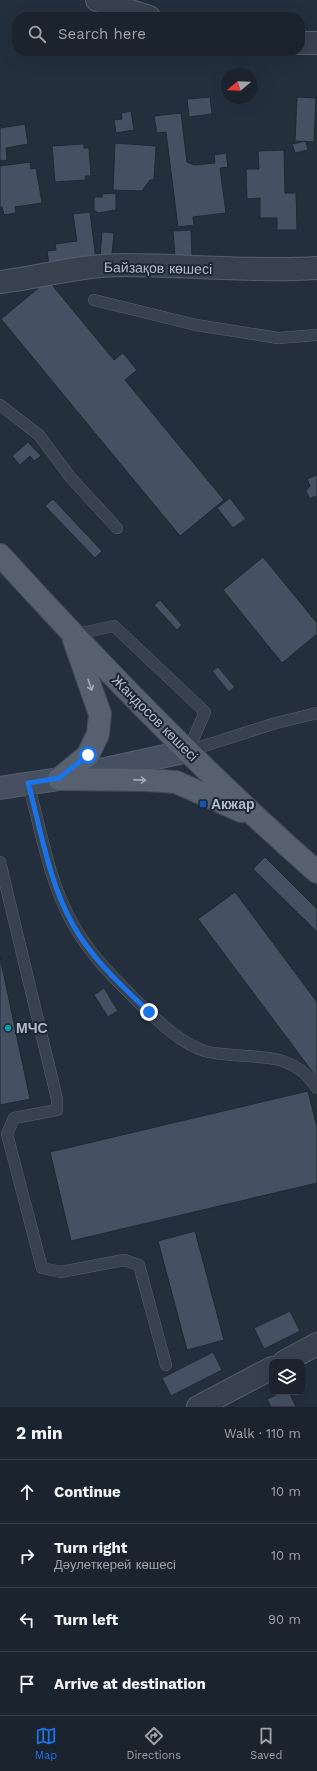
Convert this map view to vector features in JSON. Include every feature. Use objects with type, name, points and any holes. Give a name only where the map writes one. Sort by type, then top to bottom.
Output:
[{"type":"main road","name":"Жандосов көшесі","points":[[0,556],[72,635],[188,752],[253,816],[317,872]]},
{"type":"main road","points":[[59,778],[88,755],[98,734],[100,714],[72,635]]},
{"type":"main road","points":[[0,788],[59,778],[188,752]]},
{"type":"main road","points":[[59,778],[176,782],[253,816]]},
{"type":"street","points":[[97,0],[134,12]]},
{"type":"street","points":[[305,43],[317,43]]},
{"type":"street","name":"Байзақов көшесі","points":[[0,282],[80,267],[116,266],[257,270],[317,268]]},
{"type":"street","points":[[290,1359],[317,1344]]},
{"type":"street","points":[[198,1407],[269,1370]]},
{"type":"lane","points":[[94,300],[196,325],[278,338],[317,335]]},
{"type":"lane","points":[[0,405],[39,435],[71,478],[117,528]]},
{"type":"lane","points":[[72,635],[114,626],[205,712],[188,752]]},
{"type":"lane","points":[[188,752],[276,723],[317,713]]},
{"type":"lane","points":[[28,783],[52,875],[64,906],[86,944],[108,971],[149,1012],[179,1037],[205,1051],[277,1058],[296,1065],[317,1088]]},
{"type":"lane","points":[[0,862],[57,1099],[57,1110],[14,1118],[7,1134],[42,1268],[61,1272],[124,1260],[139,1265],[166,1365]]},
{"type":"building","points":[[210,97],[212,114],[189,117],[187,99]]},
{"type":"building","points":[[297,97],[316,98],[314,142],[295,141]]},
{"type":"building","points":[[131,111],[134,130],[116,133],[114,120],[122,119],[121,113]]},
{"type":"building","points":[[181,113],[187,162],[194,165],[215,163],[214,155],[226,153],[228,167],[220,168],[226,213],[193,217],[194,225],[178,227],[166,132],[157,133],[154,116]]},
{"type":"building","points":[[25,124],[28,144],[6,148],[7,160],[0,161],[0,128]]},
{"type":"building","points":[[306,141],[308,150],[295,153],[292,144]]},
{"type":"building","points":[[115,143],[156,146],[154,180],[150,180],[142,191],[113,190]]},
{"type":"building","points":[[84,144],[84,148],[89,148],[91,176],[85,176],[86,180],[55,182],[52,146]]},
{"type":"building","points":[[284,150],[285,193],[296,193],[297,230],[277,230],[277,218],[260,218],[260,198],[247,199],[246,169],[259,169],[258,151]]},
{"type":"building","points":[[30,162],[31,169],[36,168],[42,203],[15,207],[16,213],[4,215],[2,207],[0,207],[0,166]]},
{"type":"building","points":[[116,193],[116,210],[98,213],[94,210],[94,197],[102,197],[102,194]]},
{"type":"building","points":[[90,212],[96,260],[49,266],[47,251],[56,250],[55,244],[77,241],[73,214]]},
{"type":"building","points":[[191,230],[192,256],[175,257],[173,231]]},
{"type":"building","points":[[102,232],[114,233],[112,254],[100,257]]},
{"type":"building","points":[[48,280],[114,360],[123,353],[137,370],[125,380],[224,500],[180,536],[1,319]]},
{"type":"building","points":[[28,442],[41,456],[34,461],[30,456],[20,465],[12,456]]},
{"type":"building","points":[[317,475],[317,500],[315,496],[310,499],[306,491],[310,486],[307,479]]},
{"type":"building","points":[[230,498],[246,519],[233,528],[217,508]]},
{"type":"building","points":[[53,499],[102,551],[95,558],[45,506]]},
{"type":"building","points":[[263,557],[317,623],[317,634],[282,663],[223,590]]},
{"type":"building","points":[[160,600],[182,625],[177,630],[154,605]]},
{"type":"building","points":[[218,667],[235,687],[229,692],[212,671]]},
{"type":"building","points":[[265,857],[317,909],[317,932],[253,869]]},
{"type":"building","points":[[235,892],[317,1002],[317,1078],[198,919]]},
{"type":"building","name":"МЧС","points":[[0,957],[30,1099],[0,1105]]},
{"type":"building","points":[[104,988],[118,1011],[108,1017],[94,995]]},
{"type":"building","points":[[308,1091],[317,1127],[317,1183],[71,1241],[50,1152]]},
{"type":"building","points":[[195,1231],[224,1340],[187,1350],[158,1241]]},
{"type":"building","points":[[290,1311],[300,1331],[264,1349],[254,1328]]},
{"type":"building","points":[[213,1352],[222,1370],[171,1396],[162,1378]]},
{"type":"building","points":[[276,1395],[290,1395],[296,1407],[271,1407],[267,1399]]},
{"type":"place","name":"Акжар","points":[[203,804]]},
{"type":"place","name":"МЧС","points":[[8,1028]]},
{"type":"route","points":[[88,755],[59,778],[28,783],[52,875],[73,925],[108,971],[149,1012]]}]
